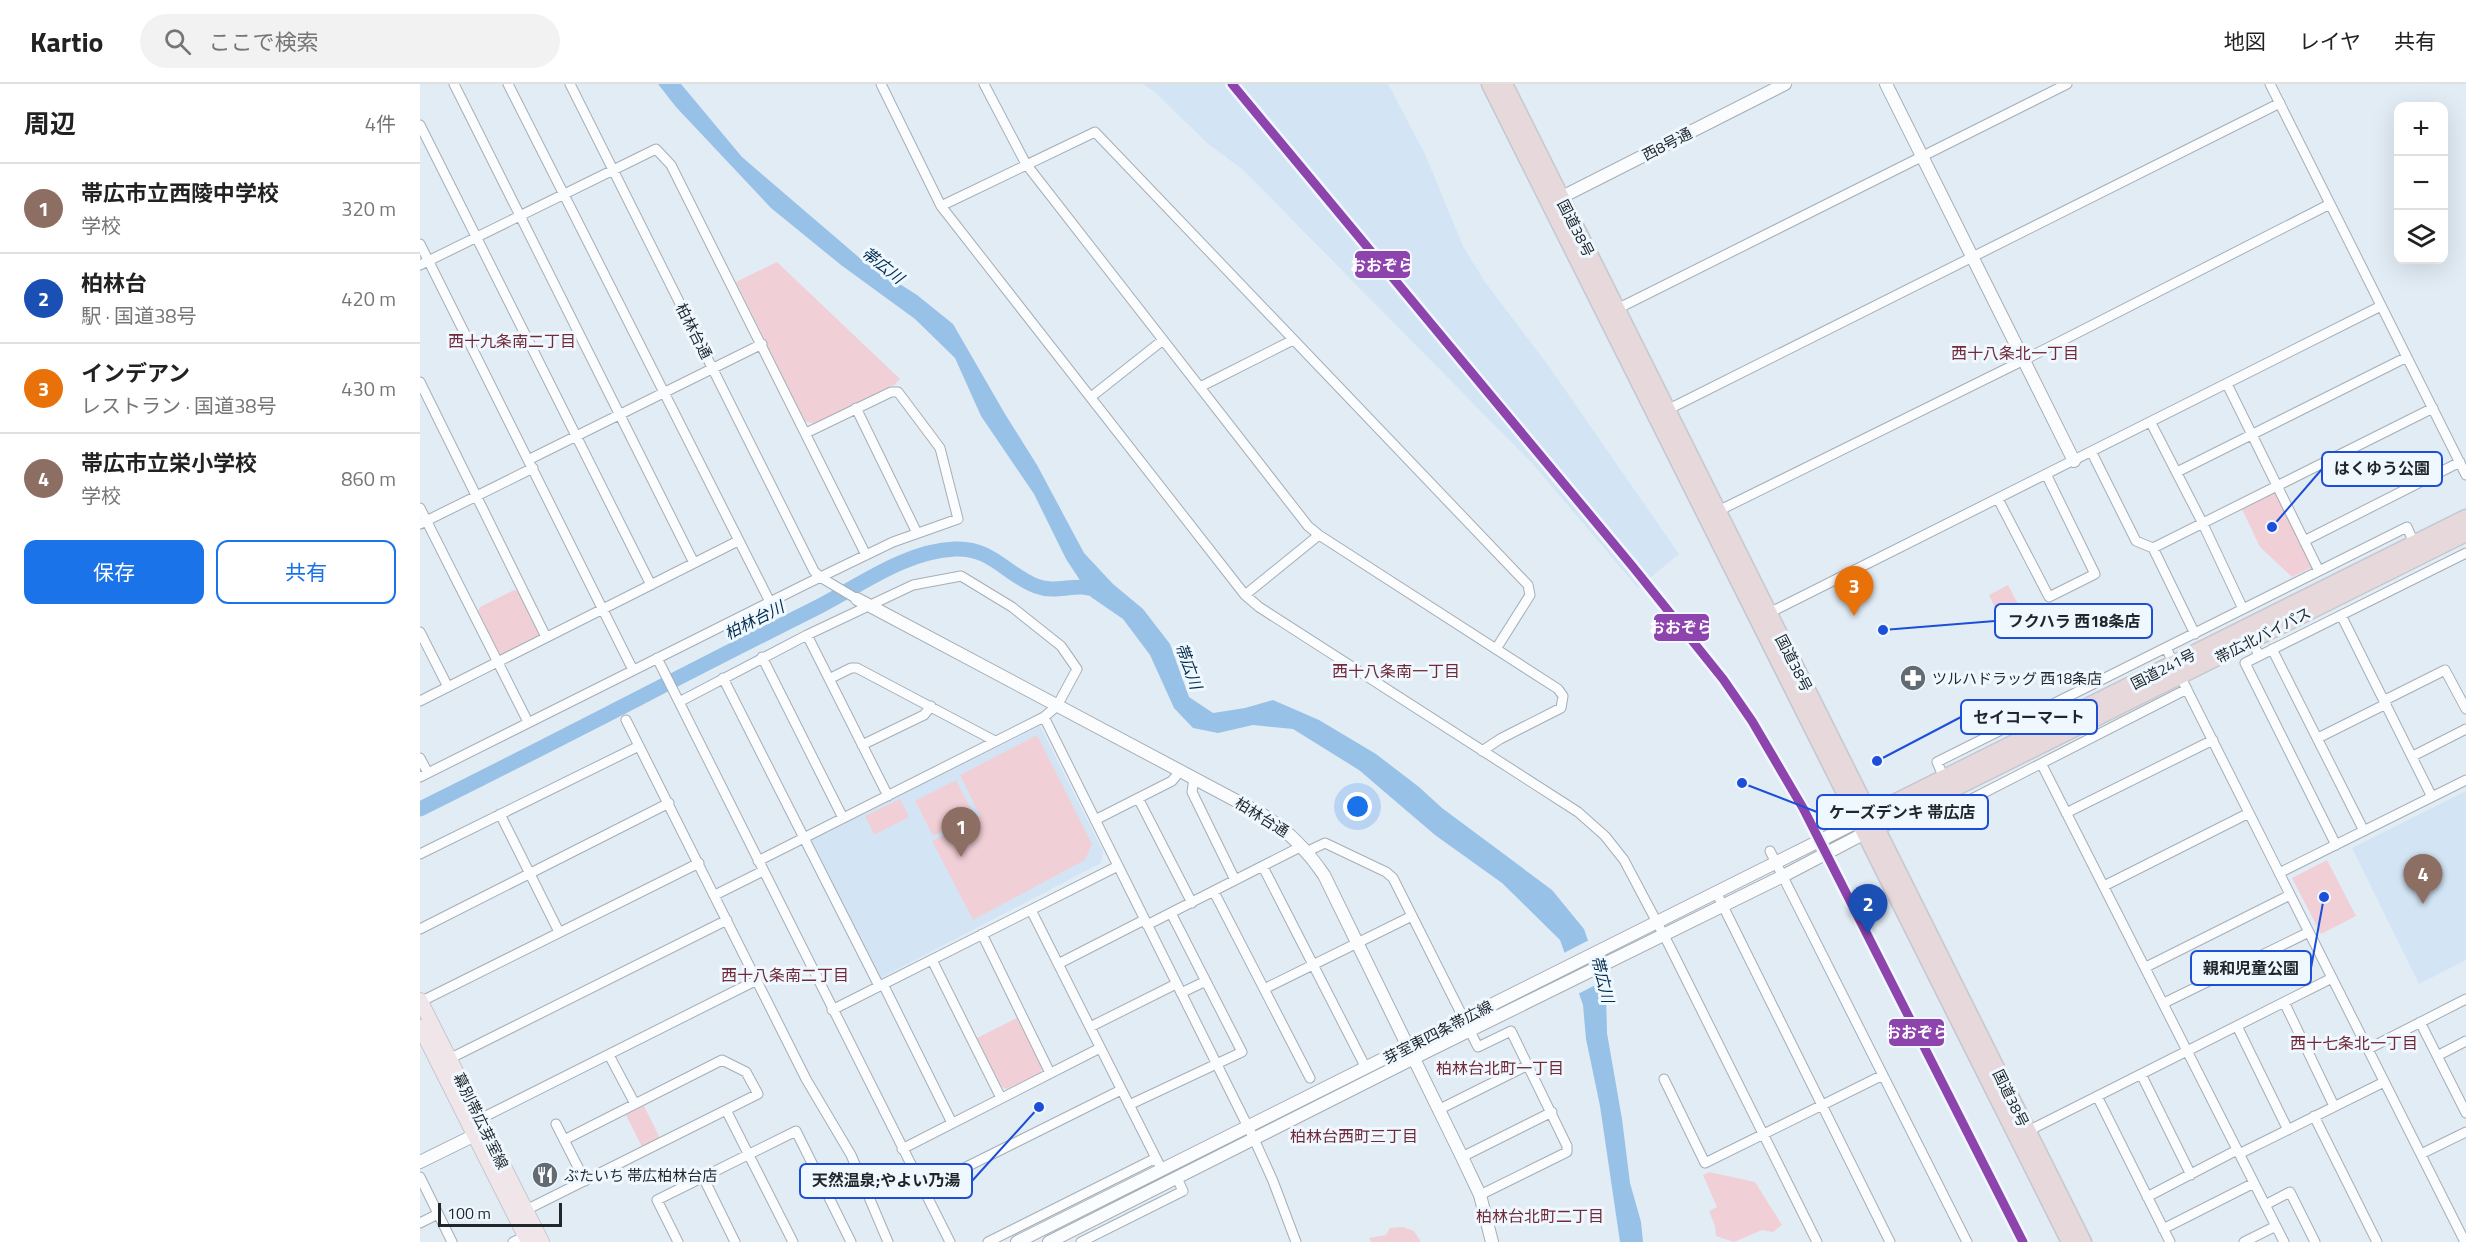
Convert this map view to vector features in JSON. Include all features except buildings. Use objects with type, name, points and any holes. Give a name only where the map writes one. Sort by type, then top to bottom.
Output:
[{"type":"highway","name":"国道38号","points":[[1490,84],[1555,201],[1663,413],[2022,1133],[2070,1242]]},
{"type":"highway","name":"国道38号","points":[[1504,84],[1555,201]]},
{"type":"highway","name":"国道241号","points":[[1868,824],[1947,784],[2180,676],[2414,543],[2466,518]]},
{"type":"highway","name":"帯広北バイパス","points":[[2180,676],[2255,648],[2466,533]]},
{"type":"highway","name":"国道38号","points":[[2022,1133],[2084,1242]]},
{"type":"main road","name":"西8号通","points":[[1555,201],[1785,84]]},
{"type":"main road","points":[[1886,84],[2074,461]]},
{"type":"main road","name":"柏林台通","points":[[857,599],[1279,825],[1305,848],[1324,875],[1440,1109],[1480,1195],[1492,1242]]},
{"type":"main road","name":"芽室東四条帯広線","points":[[1049,1242],[1254,1139],[1411,1052],[1466,1025],[1539,982],[1624,938],[1776,862],[1868,824]]},
{"type":"main road","name":"芽室東四条帯広線","points":[[1466,1025],[1545,994],[1783,876],[1868,824]]},
{"type":"main road","name":"幕別帯広芽室線","points":[[420,1001],[444,1061],[480,1128],[520,1213],[529,1239]]},
{"type":"main road","name":"幕別帯広芽室線","points":[[420,1027],[444,1061]]},
{"type":"main road","name":"芽室東四条帯広線","points":[[1017,1242],[1366,1068],[1411,1052]]},
{"type":"main road","points":[[420,1162],[480,1128]]},
{"type":"street","points":[[454,84],[694,563]]},
{"type":"street","points":[[508,84],[770,602]]},
{"type":"street","name":"柏林台通","points":[[570,84],[814,571],[857,599]]},
{"type":"street","points":[[881,84],[941,206],[1245,595],[1259,607],[1578,812],[1605,836],[1624,860],[1657,922],[1816,1242]]},
{"type":"street","points":[[984,84],[1026,164],[1308,526],[1319,536],[1558,689],[1563,696],[1561,708],[1500,739],[1482,751]]},
{"type":"street","points":[[1611,312],[2067,84]]},
{"type":"street","points":[[2270,84],[2466,475]]},
{"type":"street","points":[[1663,413],[2280,103]]},
{"type":"street","points":[[420,125],[651,585]]},
{"type":"street","points":[[941,206],[1095,132],[1528,585],[1530,595],[1496,649]]},
{"type":"street","points":[[424,263],[656,149],[671,165],[866,555]]},
{"type":"street","points":[[1713,514],[2024,360],[2330,204]]},
{"type":"street","points":[[420,244],[424,263],[531,464],[633,670]]},
{"type":"street","points":[[1764,616],[2381,306]]},
{"type":"street","points":[[1090,397],[1163,340]]},
{"type":"street","points":[[1200,387],[1293,340]]},
{"type":"street","points":[[423,523],[477,496],[576,437],[762,344]]},
{"type":"street","points":[[2177,472],[2407,357]]},
{"type":"street","points":[[420,382],[546,637]]},
{"type":"street","points":[[2227,384],[2319,571]]},
{"type":"street","points":[[420,758],[424,775],[820,577],[917,533],[958,519],[940,448],[898,392],[891,392],[806,433]]},
{"type":"street","points":[[856,408],[917,533]]},
{"type":"street","points":[[2152,548],[2433,408]]},
{"type":"street","points":[[2151,423],[2202,522],[2243,609]]},
{"type":"street","points":[[2092,453],[2136,541],[2152,548],[2195,634]]},
{"type":"street","points":[[2304,541],[2460,462]]},
{"type":"street","points":[[1998,499],[2049,597],[2095,574],[2046,474]]},
{"type":"street","points":[[420,508],[423,523],[528,722]]},
{"type":"street","points":[[2180,676],[2042,765],[1958,806],[1937,762],[2407,527],[2414,543]]},
{"type":"street","points":[[1245,595],[1319,536]]},
{"type":"street","points":[[420,701],[738,541]]},
{"type":"street","points":[[2336,845],[2245,663],[2255,648],[2272,649],[2465,556]]},
{"type":"street","points":[[679,702],[762,657],[913,585],[961,576],[1012,607],[1061,646],[1077,669],[1057,706],[1044,717],[758,861]]},
{"type":"street","points":[[2341,615],[2432,797]]},
{"type":"street","points":[[420,632],[448,687]]},
{"type":"street","points":[[807,635],[888,796]]},
{"type":"street","points":[[2166,648],[2465,1242]]},
{"type":"street","points":[[2272,649],[2364,831]]},
{"type":"street","points":[[762,657],[843,818]]},
{"type":"street","points":[[657,658],[950,1242]]},
{"type":"street","points":[[829,680],[851,668],[857,668],[995,741]]},
{"type":"street","points":[[2318,738],[2445,670],[2466,709]]},
{"type":"street","points":[[723,678],[803,838],[952,1123]]},
{"type":"street","points":[[862,745],[924,715],[931,706]]},
{"type":"street","points":[[1044,717],[1254,1139],[1296,1242]]},
{"type":"street","points":[[626,720],[806,1079],[851,1155],[888,1242]]},
{"type":"street","points":[[2413,756],[2466,729]]},
{"type":"street","points":[[2066,813],[2212,740]]},
{"type":"street","points":[[420,854],[639,746]]},
{"type":"street","points":[[2042,765],[2284,1242]]},
{"type":"street","points":[[1095,820],[1172,781],[1180,771]]},
{"type":"street","points":[[1194,778],[1192,792],[1235,880]]},
{"type":"street","points":[[2279,873],[2466,780]]},
{"type":"street","points":[[1138,798],[1191,903]]},
{"type":"street","points":[[420,929],[669,804]]},
{"type":"street","points":[[2104,886],[2249,813]]},
{"type":"street","points":[[500,814],[559,932]]},
{"type":"street","points":[[1058,964],[1145,922],[1171,913],[1305,848],[1325,843],[1386,872],[1393,878],[1478,1047],[1511,1031],[1568,1146],[1567,1152],[1480,1195]]},
{"type":"street","points":[[1770,851],[1967,1242]]},
{"type":"street","points":[[420,1001],[699,863]]},
{"type":"street","points":[[832,1010],[1118,866]]},
{"type":"street","points":[[1263,867],[1366,1068]]},
{"type":"street","points":[[715,895],[763,871]]},
{"type":"street","points":[[1214,891],[1310,1078]]},
{"type":"street","points":[[1716,892],[1890,1242]]},
{"type":"street","points":[[2146,967],[2290,895]]},
{"type":"street","points":[[1031,910],[1162,1170]]},
{"type":"street","points":[[1129,1105],[1242,1052],[1171,913]]},
{"type":"street","points":[[1264,989],[1412,916]]},
{"type":"street","points":[[444,1061],[727,920]]},
{"type":"street","points":[[2164,1003],[2309,932]]},
{"type":"street","points":[[982,934],[1050,1073]]},
{"type":"street","points":[[932,960],[1001,1098]]},
{"type":"street","points":[[2022,1133],[2332,978]]},
{"type":"street","points":[[480,1128],[609,1055],[757,980]]},
{"type":"street","points":[[1090,1027],[1179,988],[1206,981]]},
{"type":"street","points":[[2368,1049],[2466,999]]},
{"type":"street","points":[[2284,1002],[2334,1106]]},
{"type":"street","points":[[2420,1022],[2466,1113]]},
{"type":"street","points":[[2237,1026],[2288,1130]]},
{"type":"street","points":[[2437,1056],[2466,1041]]},
{"type":"street","points":[[902,1149],[1100,1048]]},
{"type":"street","points":[[609,1055],[635,1104]]},
{"type":"street","points":[[520,1213],[758,1094],[746,1072],[722,1060],[564,1140]]},
{"type":"street","points":[[1440,1109],[1528,1065]]},
{"type":"street","points":[[2141,1074],[2191,1175]]},
{"type":"street","points":[[1664,1078],[1705,1163],[1883,1075]]},
{"type":"street","points":[[2147,1197],[2384,1082]]},
{"type":"street","points":[[922,1189],[1121,1090]]},
{"type":"street","points":[[2097,1096],[2170,1242]]},
{"type":"street","points":[[726,1110],[794,1242]]},
{"type":"street","points":[[1462,1157],[1552,1112]]},
{"type":"street","points":[[2314,1116],[2377,1242]]},
{"type":"street","points":[[556,1124],[585,1181]]},
{"type":"street","points":[[678,1242],[657,1200],[796,1131],[851,1242]]},
{"type":"street","points":[[2421,1154],[2466,1132]]},
{"type":"street","points":[[988,1242],[1156,1158]]},
{"type":"street","points":[[420,1177],[452,1242]]},
{"type":"street","points":[[702,1177],[735,1242]]},
{"type":"street","points":[[1081,1242],[1183,1191],[1177,1178]]},
{"type":"street","points":[[2163,1229],[2254,1183]]},
{"type":"street","points":[[2265,1205],[2290,1192],[2315,1242]]},
{"type":"street","points":[[1054,1209],[1065,1234]]},
{"type":"street","points":[[420,1223],[438,1214]]},
{"type":"street","points":[[2456,1224],[2466,1218]]},
{"type":"street","points":[[2244,1242],[2276,1226]]},
{"type":"shaded area","points":[[1142,84],[1388,84],[1425,154],[1463,246],[1485,282],[1548,365],[1679,554],[1638,588],[1532,463],[1242,169],[1208,144],[1155,92]]},
{"type":"shaded area","points":[[777,262],[900,379],[894,385],[814,424],[805,421],[736,282]]},
{"type":"shaded area","points":[[2276,491],[2312,567],[2292,577],[2260,547],[2241,507]]},
{"type":"shaded area","points":[[2008,585],[2018,604],[1998,614],[1989,595]]},
{"type":"shaded area","points":[[514,590],[521,592],[541,631],[539,637],[503,655],[498,654],[477,613],[480,607]]},
{"type":"shaded area","points":[[1040,726],[1103,851],[1101,863],[879,979],[810,840]]},
{"type":"shaded area","points":[[1037,735],[1092,844],[1085,860],[973,920],[932,841],[980,816],[960,775]]},
{"type":"shaded area","points":[[956,780],[974,815],[933,836],[915,801]]},
{"type":"shaded area","points":[[2466,791],[2466,960],[2419,984],[2352,848]]},
{"type":"shaded area","points":[[900,799],[909,817],[874,835],[865,816]]},
{"type":"shaded area","points":[[2327,860],[2356,916],[2321,934],[2292,878]]},
{"type":"shaded area","points":[[1017,1018],[1042,1068],[1040,1073],[1007,1089],[1002,1087],[977,1038]]},
{"type":"shaded area","points":[[644,1106],[660,1138],[642,1147],[626,1115]]},
{"type":"shaded area","points":[[1709,1172],[1755,1182],[1782,1225],[1773,1232],[1762,1230],[1734,1242],[1716,1236],[1709,1211],[1717,1207],[1703,1175]]},
{"type":"shaded area","points":[[1403,1227],[1414,1231],[1421,1242],[1371,1242],[1369,1238],[1386,1235],[1390,1228]]},
{"type":"water","points":[[658,84],[681,84],[742,157],[862,260],[917,295],[953,324],[1037,465],[1084,553],[1113,584],[1143,609],[1170,644],[1189,697],[1213,713],[1245,708],[1273,700],[1319,720],[1376,754],[1442,808],[1552,890],[1584,929],[1606,992],[1607,1033],[1630,1183],[1641,1222],[1643,1242],[1620,1242],[1600,1106],[1586,1039],[1583,1005],[1560,940],[1502,883],[1435,835],[1359,770],[1293,729],[1253,725],[1218,733],[1193,728],[1174,708],[1150,655],[1123,619],[1091,597],[1066,559],[1034,494],[981,416],[955,358],[915,319],[841,265],[771,208],[676,107]]},
{"type":"pier","points":[[1591,939],[1605,980],[1576,995],[1562,954]]},
{"type":"waterway","name":"柏林台川","points":[[420,809],[814,609],[882,572],[918,556],[955,549],[979,552],[1036,586],[1053,589],[1085,587],[1102,592]]},
{"type":"transit line","name":"おおぞら","points":[[1232,84],[1633,567],[1723,679],[1752,721],[1803,808],[2023,1242]]},
{"type":"place","name":"はくゆう公園","points":[[2272,527]]},
{"type":"place","name":"インデアン","points":[[1854,616]]},
{"type":"place","name":"フクハラ 西18条店","points":[[1883,630]]},
{"type":"place","name":"ツルハドラッグ 西18条店","points":[[1913,678]]},
{"type":"place","name":"セイコーマート","points":[[1877,761]]},
{"type":"place","name":"ケーズデンキ 帯広店","points":[[1742,783]]},
{"type":"place","name":"帯広市立西陵中学校","points":[[961,857]]},
{"type":"place","name":"親和児童公園","points":[[2324,897]]},
{"type":"place","name":"帯広市立栄小学校","points":[[2423,904]]},
{"type":"place","name":"柏林台","points":[[1868,934]]},
{"type":"place","name":"天然温泉;やよい乃湯","points":[[1039,1107]]},
{"type":"place","name":"ぶたいち 帯広柏林台店","points":[[545,1175]]},
{"type":"district","name":"西十九条南二丁目","points":[[512,341]]},
{"type":"district","name":"西十八条北一丁目","points":[[2015,353]]},
{"type":"district","name":"西十八条南一丁目","points":[[1396,671]]},
{"type":"district","name":"西十八条南二丁目","points":[[785,975]]},
{"type":"district","name":"西十七条北一丁目","points":[[2354,1043]]},
{"type":"district","name":"柏林台北町一丁目","points":[[1500,1068]]},
{"type":"district","name":"柏林台西町三丁目","points":[[1354,1136]]},
{"type":"district","name":"柏林台北町二丁目","points":[[1540,1216]]},
{"type":"water label","name":"帯広川","points":[[883,265]]},
{"type":"water label","name":"帯広川","points":[[1189,666]]},
{"type":"water label","name":"帯広川","points":[[1603,979]]}]
